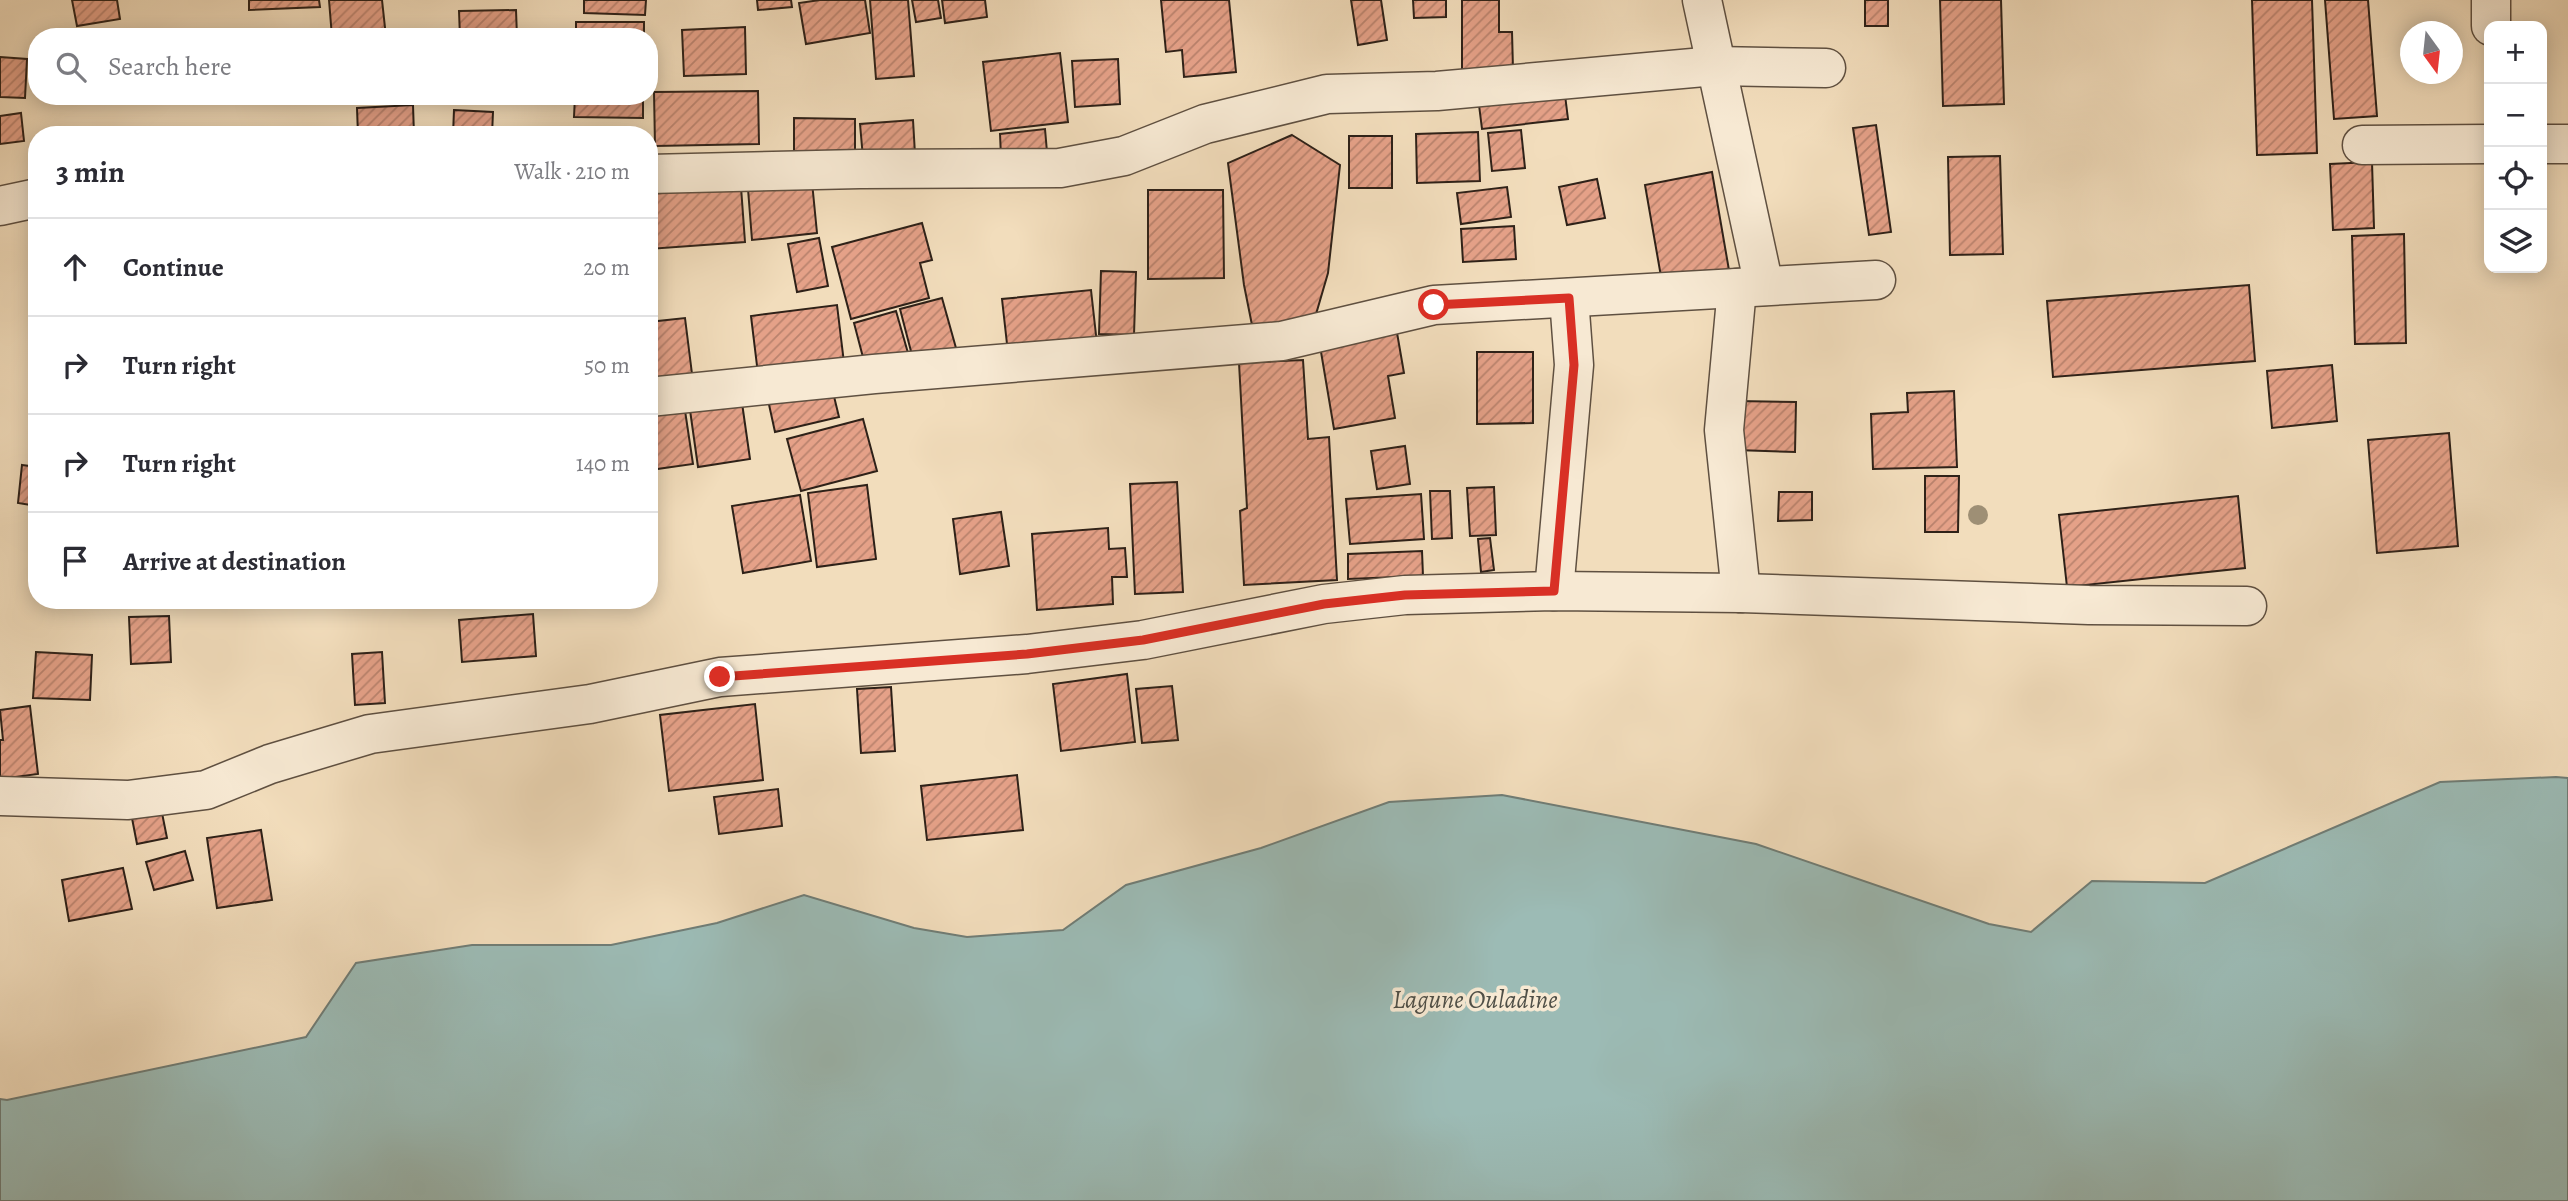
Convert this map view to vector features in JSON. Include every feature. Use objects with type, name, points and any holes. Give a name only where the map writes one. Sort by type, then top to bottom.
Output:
[{"type":"street","points":[[1702,0],[1751,287],[1724,430],[1741,593]]},
{"type":"street","points":[[2491,0],[2491,21]]},
{"type":"street","points":[[658,174],[1060,168],[1124,156],[1205,124],[1327,94],[1437,91],[1715,66],[1826,68]]},
{"type":"street","points":[[2362,145],[2484,144]]},
{"type":"street","points":[[2547,144],[2568,144]]},
{"type":"street","points":[[0,205],[28,200]]},
{"type":"street","points":[[658,396],[874,374],[1282,341],[1434,305],[1876,280]]},
{"type":"street","points":[[1554,591],[1574,365],[1569,298]]},
{"type":"street","points":[[0,796],[128,800],[206,790],[270,764],[370,734],[590,704],[720,677],[1027,654],[1143,640],[1324,604],[1405,595],[1554,591],[1741,593],[2090,605],[2247,606]]},
{"type":"water","name":"Lagune Ouladine","points":[[2568,778],[2568,1201],[0,1201],[0,1099],[7,1100],[306,1037],[356,963],[472,945],[611,945],[717,923],[804,895],[914,928],[967,937],[1063,930],[1126,885],[1261,848],[1389,802],[1502,795],[1756,844],[1989,924],[2031,932],[2092,881],[2205,883],[2440,782]]},
{"type":"building","points":[[72,0],[117,0],[120,19],[77,26]]},
{"type":"building","points":[[249,0],[319,0],[320,7],[249,10]]},
{"type":"building","points":[[329,0],[382,0],[385,28],[331,28]]},
{"type":"building","points":[[584,0],[646,0],[645,15],[584,13]]},
{"type":"building","points":[[757,0],[791,0],[792,7],[758,10]]},
{"type":"building","points":[[865,0],[870,33],[806,44],[799,3]]},
{"type":"building","points":[[870,0],[908,0],[914,76],[876,79]]},
{"type":"building","points":[[912,0],[938,0],[941,18],[916,22]]},
{"type":"building","points":[[942,0],[985,0],[987,17],[945,23]]},
{"type":"building","points":[[1161,0],[1229,0],[1236,72],[1184,77],[1182,50],[1166,52]]},
{"type":"building","points":[[1351,0],[1381,0],[1387,40],[1358,45]]},
{"type":"building","points":[[1413,0],[1446,0],[1446,17],[1414,18]]},
{"type":"building","points":[[1462,0],[1499,0],[1499,32],[1512,32],[1513,69],[1462,69]]},
{"type":"building","points":[[1865,0],[1888,0],[1888,26],[1865,26]]},
{"type":"building","points":[[1940,0],[2001,0],[2004,104],[1943,106]]},
{"type":"building","points":[[2252,0],[2312,0],[2317,153],[2257,155]]},
{"type":"building","points":[[2325,0],[2368,0],[2377,116],[2334,119]]},
{"type":"building","points":[[516,10],[517,28],[460,28],[459,11]]},
{"type":"building","points":[[576,22],[644,22],[644,28],[576,28]]},
{"type":"building","points":[[745,27],[746,74],[684,76],[682,30]]},
{"type":"building","points":[[1060,53],[1068,122],[991,131],[983,62]]},
{"type":"building","points":[[0,57],[27,59],[25,98],[0,97]]},
{"type":"building","points":[[1118,59],[1120,104],[1075,107],[1072,61]]},
{"type":"building","points":[[1564,87],[1568,119],[1482,129],[1478,97]]},
{"type":"building","points":[[758,91],[759,144],[658,146],[654,105],[658,105],[658,92]]},
{"type":"building","points":[[413,105],[414,126],[358,126],[357,108]]},
{"type":"building","points":[[575,105],[643,105],[643,118],[574,117]]},
{"type":"building","points":[[454,110],[493,112],[492,126],[453,126]]},
{"type":"building","points":[[21,113],[24,141],[0,144],[0,116]]},
{"type":"building","points":[[794,118],[855,119],[855,158],[794,158]]},
{"type":"building","points":[[913,120],[915,154],[863,158],[860,124]]},
{"type":"building","points":[[1876,125],[1891,232],[1869,235],[1853,128]]},
{"type":"building","points":[[1045,129],[1047,152],[1001,157],[1000,134]]},
{"type":"building","points":[[1521,130],[1525,168],[1492,171],[1488,133]]},
{"type":"building","points":[[1478,132],[1480,181],[1417,183],[1416,134]]},
{"type":"building","points":[[1292,135],[1340,165],[1328,273],[1314,321],[1253,330],[1244,285],[1228,163]]},
{"type":"building","points":[[1349,136],[1392,136],[1392,188],[1349,188]]},
{"type":"building","points":[[2000,156],[2003,254],[1950,255],[1948,157]]},
{"type":"building","points":[[2372,162],[2374,228],[2333,230],[2330,164]]},
{"type":"building","points":[[1712,172],[1730,276],[1663,288],[1645,185]]},
{"type":"building","points":[[1597,179],[1605,218],[1567,225],[1559,187]]},
{"type":"building","points":[[812,182],[817,233],[752,240],[748,189]]},
{"type":"building","points":[[741,187],[745,242],[658,248],[658,193]]},
{"type":"building","points":[[1507,187],[1511,217],[1461,224],[1457,193]]},
{"type":"building","points":[[1148,190],[1223,190],[1224,278],[1148,279]]},
{"type":"building","points":[[922,223],[932,260],[920,263],[929,298],[851,319],[832,247]]},
{"type":"building","points":[[1514,226],[1516,259],[1463,262],[1461,229]]},
{"type":"building","points":[[2404,234],[2406,343],[2355,344],[2352,236]]},
{"type":"building","points":[[819,238],[828,286],[797,292],[788,244]]},
{"type":"building","points":[[1101,271],[1136,272],[1134,335],[1099,334]]},
{"type":"building","points":[[2249,285],[2255,361],[2053,377],[2047,301]]},
{"type":"building","points":[[1091,290],[1097,344],[1008,353],[1002,299]]},
{"type":"building","points":[[942,298],[956,348],[913,359],[900,309]]},
{"type":"building","points":[[837,305],[844,363],[758,374],[751,316]]},
{"type":"building","points":[[896,311],[908,353],[865,365],[854,323]]},
{"type":"building","points":[[685,318],[693,382],[658,387],[658,321]]},
{"type":"building","points":[[1396,327],[1404,373],[1388,376],[1395,418],[1334,429],[1319,340]]},
{"type":"building","points":[[1477,352],[1533,352],[1533,423],[1477,424]]},
{"type":"building","points":[[1303,360],[1308,439],[1329,437],[1337,580],[1244,585],[1240,511],[1247,508],[1239,363]]},
{"type":"building","points":[[2332,365],[2337,421],[2272,428],[2267,371]]},
{"type":"building","points":[[831,384],[839,417],[775,432],[768,400]]},
{"type":"building","points":[[1954,391],[1957,467],[1873,469],[1871,414],[1908,412],[1907,393]]},
{"type":"building","points":[[1737,401],[1796,402],[1795,452],[1736,450]]},
{"type":"building","points":[[742,403],[750,459],[698,467],[690,410]]},
{"type":"building","points":[[684,404],[693,464],[658,469],[658,408]]},
{"type":"building","points":[[863,419],[877,471],[801,491],[787,439]]},
{"type":"building","points":[[2449,433],[2458,546],[2377,553],[2368,440]]},
{"type":"building","points":[[1405,446],[1410,484],[1377,489],[1371,451]]},
{"type":"building","points":[[22,465],[28,466],[28,505],[18,503]]},
{"type":"building","points":[[1925,476],[1959,476],[1958,532],[1925,532]]},
{"type":"building","points":[[1177,482],[1183,592],[1135,594],[1130,484]]},
{"type":"building","points":[[867,485],[876,559],[817,567],[808,493]]},
{"type":"building","points":[[1494,487],[1496,535],[1470,536],[1467,488]]},
{"type":"building","points":[[1430,491],[1450,491],[1452,538],[1432,539]]},
{"type":"building","points":[[1779,492],[1812,492],[1812,520],[1778,521]]},
{"type":"building","points":[[1421,494],[1424,539],[1350,544],[1346,499]]},
{"type":"building","points":[[800,495],[811,561],[743,573],[732,506]]},
{"type":"building","points":[[2238,496],[2245,568],[2067,587],[2059,515]]},
{"type":"building","points":[[1001,512],[1009,566],[960,574],[953,519]]},
{"type":"building","points":[[1108,528],[1109,549],[1125,548],[1127,577],[1112,577],[1113,604],[1037,610],[1032,534]]},
{"type":"building","points":[[1490,538],[1494,570],[1481,572],[1478,539]]},
{"type":"building","points":[[1422,551],[1423,576],[1348,579],[1348,554]]},
{"type":"building","points":[[533,614],[536,656],[462,662],[459,620]]},
{"type":"building","points":[[169,616],[171,662],[131,664],[129,617]]},
{"type":"building","points":[[36,652],[92,655],[90,700],[33,698]]},
{"type":"building","points":[[382,652],[385,703],[355,705],[352,654]]},
{"type":"building","points":[[1127,674],[1135,742],[1061,751],[1053,684]]},
{"type":"building","points":[[1172,686],[1178,740],[1142,743],[1136,689]]},
{"type":"building","points":[[891,687],[895,751],[861,753],[857,689]]},
{"type":"building","points":[[755,704],[763,780],[669,791],[660,715]]},
{"type":"building","points":[[30,706],[38,774],[0,779],[0,740],[3,740],[0,710]]},
{"type":"building","points":[[1017,775],[1023,830],[927,840],[921,786]]},
{"type":"building","points":[[778,789],[782,826],[719,834],[714,797]]},
{"type":"building","points":[[161,808],[167,838],[137,844],[131,813]]},
{"type":"building","points":[[261,830],[272,900],[217,908],[207,838]]},
{"type":"building","points":[[185,851],[193,880],[154,890],[146,862]]},
{"type":"building","points":[[123,868],[132,909],[69,921],[62,880]]},
{"type":"route","points":[[720,677],[1027,654],[1143,640],[1324,604],[1405,595],[1554,591],[1574,365],[1569,298],[1434,305]]}]
